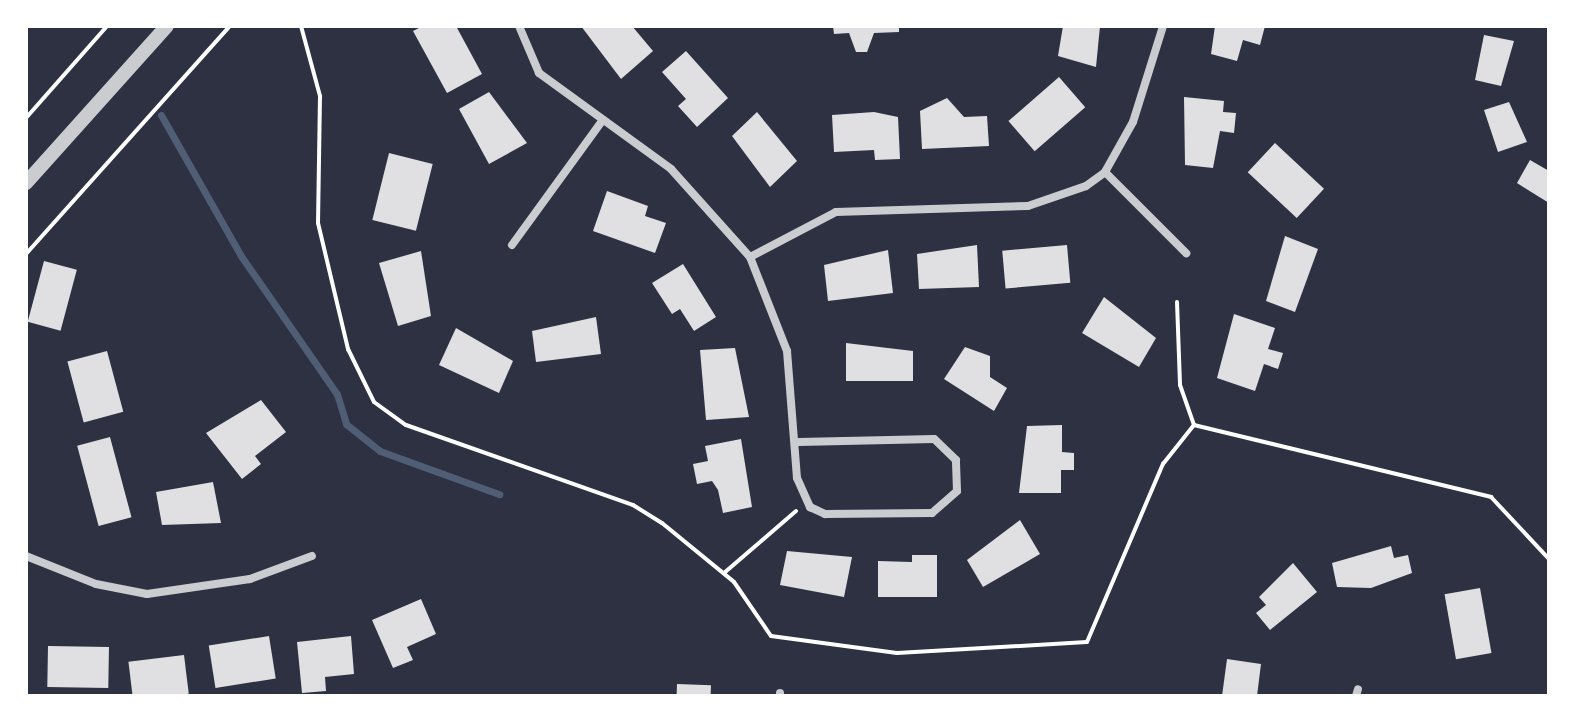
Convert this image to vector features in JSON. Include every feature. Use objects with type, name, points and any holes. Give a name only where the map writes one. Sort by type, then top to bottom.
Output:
[{"type":"street","points":[[26,183],[167,26]]},
{"type":"street","points":[[519,26],[539,73],[683,180],[750,257],[787,351],[799,442],[797,478],[807,501],[825,514],[932,513],[947,507],[959,474],[934,439],[799,442]]},
{"type":"street","points":[[750,257],[836,212],[1028,206],[1060,200],[1105,172],[1133,122],[1163,26]]},
{"type":"street","points":[[512,245],[602,121]]},
{"type":"street","points":[[1105,172],[1186,253]]},
{"type":"street","points":[[26,556],[96,584],[147,594],[250,579],[312,556]]},
{"type":"path","points":[[26,118],[107,26]]},
{"type":"path","points":[[26,254],[230,26]]},
{"type":"path","points":[[301,26],[320,96],[318,223],[348,349],[374,402],[421,431],[633,505],[724,573],[771,636],[788,642],[897,653],[1074,647],[1094,634],[1163,464],[1194,425]]},
{"type":"path","points":[[1177,302],[1180,385],[1194,425]]},
{"type":"path","points":[[1194,425],[1491,497],[1549,559]]},
{"type":"path","points":[[724,573],[807,501]]},
{"type":"building","points":[[423,26],[456,26],[482,74],[447,93],[413,31]]},
{"type":"building","points":[[581,26],[632,26],[653,51],[621,79]]},
{"type":"building","points":[[833,26],[899,26],[899,32],[874,33],[867,52],[856,52],[849,33],[834,34]]},
{"type":"building","points":[[1063,26],[1100,26],[1096,67],[1058,56]]},
{"type":"building","points":[[1215,26],[1265,26],[1260,45],[1243,40],[1237,61],[1211,54]]},
{"type":"building","points":[[1484,35],[1514,41],[1501,86],[1475,80]]},
{"type":"building","points":[[686,51],[728,98],[697,127],[678,106],[686,99],[662,72]]},
{"type":"building","points":[[1059,77],[1085,107],[1035,151],[1008,121]]},
{"type":"building","points":[[489,92],[527,143],[489,164],[459,109]]},
{"type":"building","points":[[1184,97],[1224,101],[1223,112],[1236,113],[1234,133],[1220,131],[1213,168],[1185,165]]},
{"type":"building","points":[[947,98],[964,117],[987,116],[989,146],[922,149],[920,111]]},
{"type":"building","points":[[1509,102],[1527,142],[1498,152],[1484,110]]},
{"type":"building","points":[[757,112],[797,161],[770,187],[732,136]]},
{"type":"building","points":[[874,112],[898,117],[900,159],[875,160],[874,150],[834,152],[832,115]]},
{"type":"building","points":[[1275,143],[1324,189],[1297,218],[1248,172]]},
{"type":"building","points":[[389,153],[433,164],[416,231],[372,220]]},
{"type":"building","points":[[1530,160],[1549,171],[1549,203],[1517,183]]},
{"type":"building","points":[[607,191],[648,206],[645,216],[666,223],[655,253],[593,231]]},
{"type":"building","points":[[1285,236],[1318,249],[1295,312],[1266,301]]},
{"type":"building","points":[[977,245],[979,287],[919,289],[917,254]]},
{"type":"building","points":[[1067,245],[1070,283],[1006,289],[1002,251]]},
{"type":"building","points":[[888,250],[893,293],[828,301],[824,265]]},
{"type":"building","points":[[421,251],[431,316],[398,326],[379,263]]},
{"type":"building","points":[[44,261],[77,270],[61,331],[28,322]]},
{"type":"building","points":[[683,264],[716,317],[694,331],[680,309],[672,314],[652,283]]},
{"type":"building","points":[[1104,297],[1156,338],[1139,367],[1082,333]]},
{"type":"building","points":[[1234,314],[1275,328],[1268,349],[1283,353],[1278,369],[1264,364],[1255,391],[1217,378]]},
{"type":"building","points":[[596,317],[601,354],[536,362],[532,331]]},
{"type":"building","points":[[456,328],[513,361],[499,393],[439,365]]},
{"type":"building","points":[[846,343],[913,351],[913,381],[846,381]]},
{"type":"building","points":[[965,347],[990,356],[990,377],[1007,388],[994,411],[944,379]]},
{"type":"building","points":[[735,348],[749,417],[706,420],[700,350]]},
{"type":"building","points":[[107,351],[123,412],[84,422],[67,362]]},
{"type":"building","points":[[261,400],[286,432],[255,456],[261,464],[242,479],[206,433]]},
{"type":"building","points":[[1062,425],[1062,452],[1074,453],[1074,470],[1061,470],[1061,493],[1019,493],[1027,426]]},
{"type":"building","points":[[110,437],[131,517],[99,526],[77,446]]},
{"type":"building","points":[[741,439],[752,507],[723,513],[718,490],[712,481],[697,484],[693,464],[708,461],[705,446]]},
{"type":"building","points":[[213,482],[221,523],[162,525],[156,492]]},
{"type":"building","points":[[1020,520],[1040,554],[983,587],[967,560]]},
{"type":"building","points":[[1391,546],[1394,558],[1408,555],[1412,573],[1371,588],[1337,587],[1332,563]]},
{"type":"building","points":[[787,551],[852,557],[844,597],[780,585]]},
{"type":"building","points":[[912,555],[937,555],[937,597],[878,597],[878,561],[912,562]]},
{"type":"building","points":[[1293,563],[1317,592],[1270,630],[1256,613],[1266,605],[1259,597]]},
{"type":"building","points":[[1480,588],[1491,653],[1456,659],[1445,594]]},
{"type":"building","points":[[421,599],[436,634],[407,647],[413,660],[393,668],[372,620]]},
{"type":"building","points":[[269,636],[276,678],[215,688],[209,646]]},
{"type":"building","points":[[351,636],[354,674],[325,677],[326,691],[302,693],[297,642]]},
{"type":"building","points":[[48,646],[109,647],[108,688],[47,687]]},
{"type":"building","points":[[184,655],[189,694],[133,696],[128,662]]},
{"type":"building","points":[[1227,659],[1261,664],[1257,696],[1222,696]]},
{"type":"building","points":[[677,684],[711,685],[711,696],[677,696]]},
{"type":"waterway","points":[[161,115],[241,256],[337,394],[346,424],[380,451],[499,494]]}]
